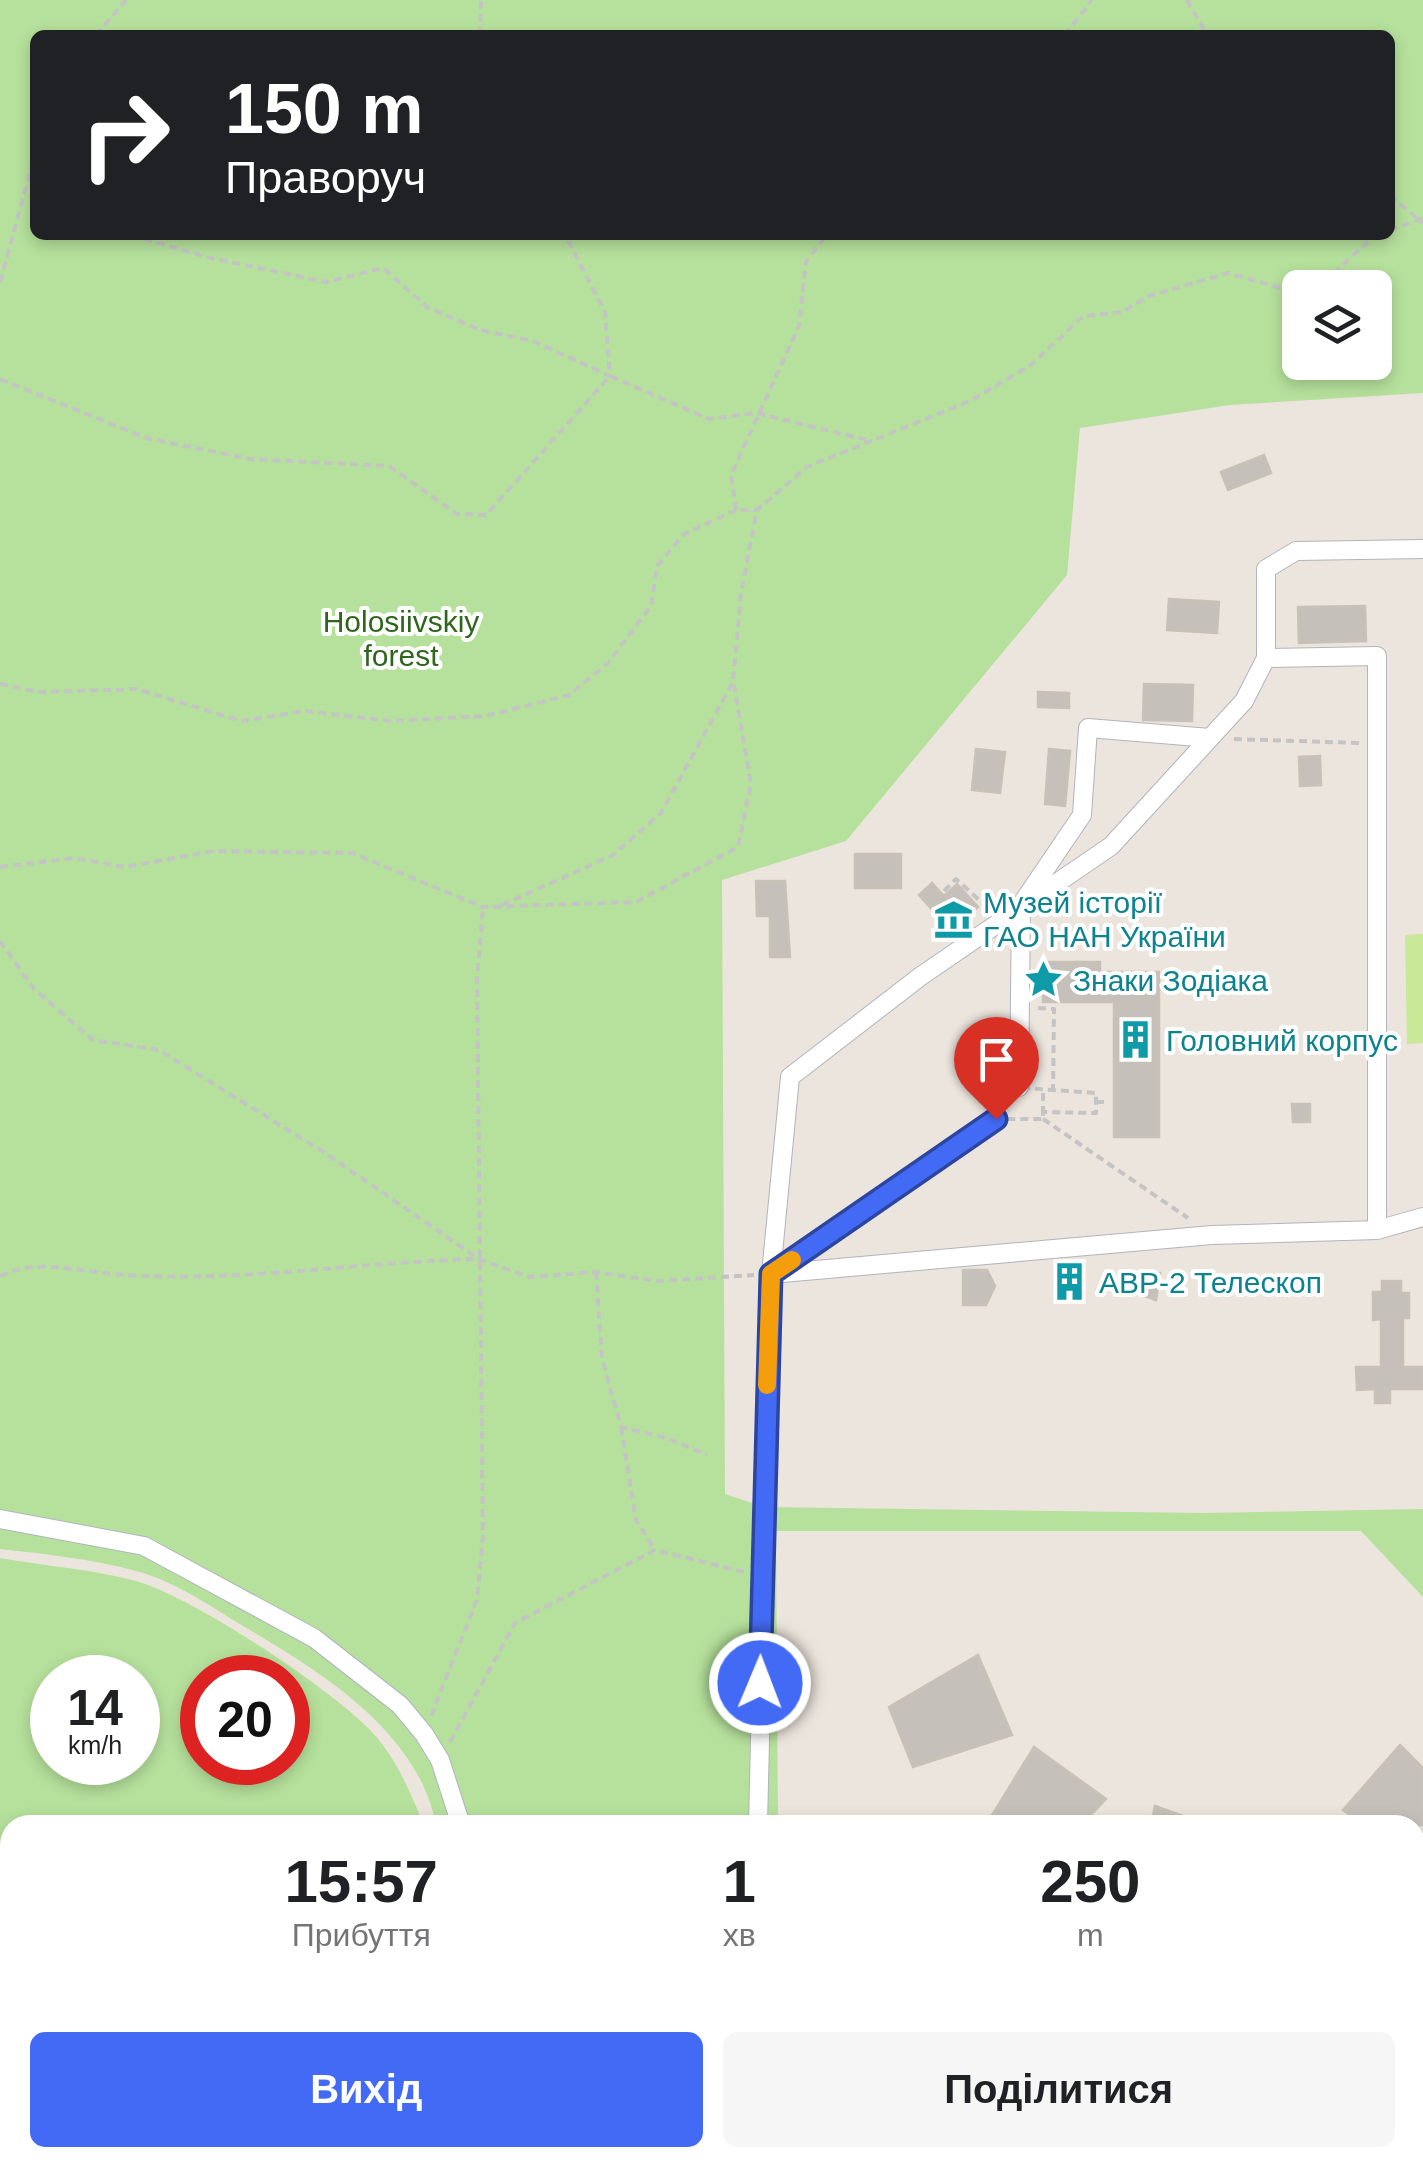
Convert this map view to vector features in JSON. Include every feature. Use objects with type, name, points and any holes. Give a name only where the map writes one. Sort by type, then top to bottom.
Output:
[{"type":"lane","points":[[758,1815],[771,1274],[790,1077],[1021,905],[1111,846],[1244,701],[1266,658],[1266,569],[1296,551],[1423,549]]},
{"type":"lane","points":[[1266,658],[1376,656],[1377,1230]]},
{"type":"lane","points":[[1019,1086],[1021,905],[1082,815],[1088,728],[1210,738]]},
{"type":"lane","points":[[771,1274],[996,1119]]},
{"type":"lane","points":[[771,1274],[1212,1235],[1377,1230],[1423,1217]]},
{"type":"lane","points":[[0,1519],[144,1546],[314,1638],[400,1705],[424,1734],[440,1760],[458,1815]]},
{"type":"path","points":[[100,30],[126,0]]},
{"type":"path","points":[[480,30],[481,0]]},
{"type":"path","points":[[1069,30],[1092,0]]},
{"type":"path","points":[[1187,0],[1204,30]]},
{"type":"path","points":[[0,282],[30,174]]},
{"type":"path","points":[[1395,200],[1421,220]]},
{"type":"path","points":[[1395,228],[1421,220]]},
{"type":"path","points":[[149,240],[206,257],[326,282],[383,268],[428,307],[480,330],[533,342],[708,419],[756,413],[872,442]]},
{"type":"path","points":[[0,379],[146,438],[250,459],[389,466],[457,514],[486,515],[610,376],[605,312],[568,240]]},
{"type":"path","points":[[736,510],[732,475],[756,413],[799,326],[806,262],[822,240]]},
{"type":"path","points":[[0,868],[74,858],[125,866],[214,851],[352,853],[483,908],[636,902],[738,847],[751,784],[733,682],[741,593],[756,510],[807,467],[970,401],[1031,365],[1083,316],[1122,312],[1149,296],[1228,274],[1287,290],[1332,275],[1370,240]]},
{"type":"path","points":[[0,684],[40,692],[138,689],[240,720],[306,711],[390,720],[485,716],[569,695],[608,663],[651,606],[656,566],[684,534],[736,510],[756,510]]},
{"type":"path","points":[[502,905],[613,855],[661,813],[733,682]]},
{"type":"path","points":[[1210,738],[1376,743]]},
{"type":"path","points":[[944,891],[956,880],[1002,920]]},
{"type":"path","points":[[424,1734],[476,1600],[482,1536],[477,980],[483,908]]},
{"type":"path","points":[[0,941],[34,989],[93,1040],[158,1050],[326,1153],[479,1259],[529,1277],[596,1272],[658,1281],[771,1274]]},
{"type":"path","points":[[1053,1093],[1054,1008]]},
{"type":"path","points":[[1043,1093],[1096,1093],[1096,1113],[996,1119],[996,1086],[1043,1086],[1043,1093],[1043,1116]]},
{"type":"path","points":[[1096,1102],[1108,1102]]},
{"type":"path","points":[[1043,1116],[1212,1235]]},
{"type":"path","points":[[0,1276],[21,1266],[126,1275],[246,1277],[383,1261],[479,1259]]},
{"type":"path","points":[[596,1272],[602,1358],[621,1428],[636,1520],[655,1550]]},
{"type":"path","points":[[621,1428],[667,1438],[707,1456]]},
{"type":"path","points":[[440,1760],[514,1623],[655,1550],[763,1576]]},
{"type":"green space","name":"Holosiivskiy forest","points":[[0,0],[1423,0],[1423,393],[1230,405],[1080,428],[1067,575],[846,841],[722,880],[725,1494],[764,1507],[1204,1513],[1423,1509],[1423,1597],[1361,1531],[776,1531],[778,1815],[433,1815],[408,1759],[359,1705],[310,1667],[310,1655],[291,1655],[189,1593],[150,1575],[0,1549]]},
{"type":"green space","points":[[1423,934],[1423,1043],[1407,1044],[1405,935]]},
{"type":"green space","points":[[0,1558],[136,1581],[190,1605],[272,1655],[180,1655],[180,1785],[310,1785],[310,1681],[347,1709],[386,1749],[419,1815],[0,1815]]},
{"type":"building","points":[[1264,455],[1271,473],[1228,490],[1221,472]]},
{"type":"building","points":[[1169,599],[1219,602],[1217,633],[1167,630]]},
{"type":"building","points":[[1365,606],[1366,641],[1299,643],[1298,607]]},
{"type":"building","points":[[1144,684],[1193,685],[1192,721],[1143,720]]},
{"type":"building","points":[[1038,692],[1069,693],[1069,708],[1038,707]]},
{"type":"building","points":[[976,749],[1005,752],[1000,793],[972,790]]},
{"type":"building","points":[[1049,749],[1070,751],[1065,806],[1045,804]]},
{"type":"building","points":[[1320,756],[1321,785],[1300,786],[1299,757]]},
{"type":"building","points":[[855,854],[901,854],[901,888],[855,888]]},
{"type":"building","points":[[756,881],[785,881],[790,957],[770,957],[770,916],[757,916]]},
{"type":"building","name":"Музей історії ГАО НАН України","points":[[932,883],[944,896],[957,884],[978,907],[952,931],[919,895]]},
{"type":"building","name":"Головний корпус","points":[[1043,962],[1100,962],[1100,972],[1159,972],[1159,1137],[1114,1137],[1114,1002],[1043,1002]]},
{"type":"building","points":[[1292,1104],[1310,1104],[1310,1122],[1293,1122]]},
{"type":"building","points":[[963,1270],[987,1270],[995,1286],[986,1305],[963,1305]]},
{"type":"building","name":"АВР-2 Телескоп","points":[[1061,1272],[1077,1272],[1072,1298],[1062,1295]]},
{"type":"building","points":[[1144,1273],[1160,1273],[1156,1300],[1145,1296]]},
{"type":"building","points":[[1382,1281],[1401,1281],[1401,1293],[1409,1293],[1409,1318],[1403,1318],[1403,1367],[1423,1367],[1423,1389],[1390,1389],[1390,1403],[1375,1403],[1375,1389],[1357,1390],[1356,1367],[1381,1367],[1381,1319],[1373,1320],[1373,1292],[1382,1292]]},
{"type":"building","points":[[978,1655],[1012,1735],[913,1767],[889,1707]]},
{"type":"building","points":[[1400,1745],[1423,1768],[1423,1815],[1350,1815],[1343,1810]]},
{"type":"building","points":[[1034,1747],[1106,1799],[1091,1815],[992,1815]]},
{"type":"building","points":[[1155,1806],[1180,1815],[1153,1815]]},
{"type":"slow traffic","points":[[767,1385],[771,1274],[792,1260]]},
{"type":"place","name":"Музей історії ГАО НАН України","points":[[953,919]]},
{"type":"place","name":"Знаки Зодіака","points":[[1043,980]]},
{"type":"place","name":"Головний корпус","points":[[1136,1040]]},
{"type":"place","name":"АВР-2 Телескоп","points":[[1069,1282]]},
{"type":"route","points":[[760,1683],[771,1274],[996,1119]]}]
